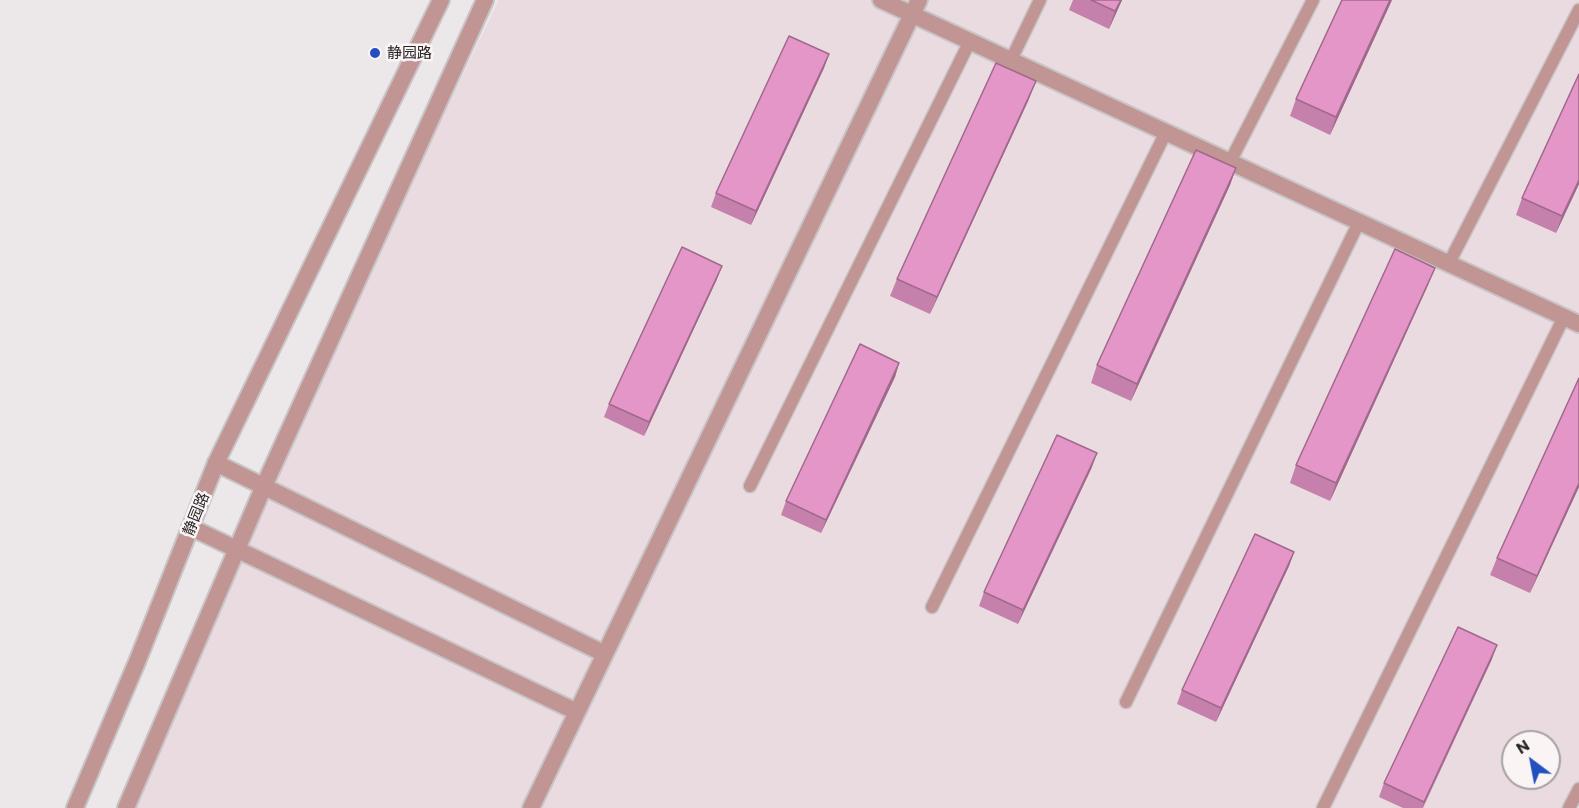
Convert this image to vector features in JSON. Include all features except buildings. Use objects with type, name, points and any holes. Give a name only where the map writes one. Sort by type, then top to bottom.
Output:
[{"type":"street","name":"静园路","points":[[75,808],[216,463],[441,0]]},
{"type":"street","points":[[126,808],[264,486],[484,0]]},
{"type":"street","points":[[881,0],[916,7],[970,41],[1572,321]]},
{"type":"street","points":[[531,808],[916,7]]},
{"type":"street","points":[[216,463],[605,654]]},
{"type":"street","points":[[190,527],[577,712]]},
{"type":"lane","points":[[1011,60],[1040,0]]},
{"type":"lane","points":[[1230,162],[1313,0]]},
{"type":"lane","points":[[1449,263],[1579,10]]},
{"type":"lane","points":[[750,486],[970,41]]},
{"type":"lane","points":[[932,607],[1166,132]]},
{"type":"lane","points":[[1126,702],[1359,222]]},
{"type":"lane","points":[[1323,808],[1572,321]]},
{"type":"lane","points":[[1569,808],[1579,789]]},
{"type":"shaded area","points":[[499,0],[1579,0],[1579,808],[126,808],[264,486]]},
{"type":"place","name":"静园路","points":[[375,53]]}]
